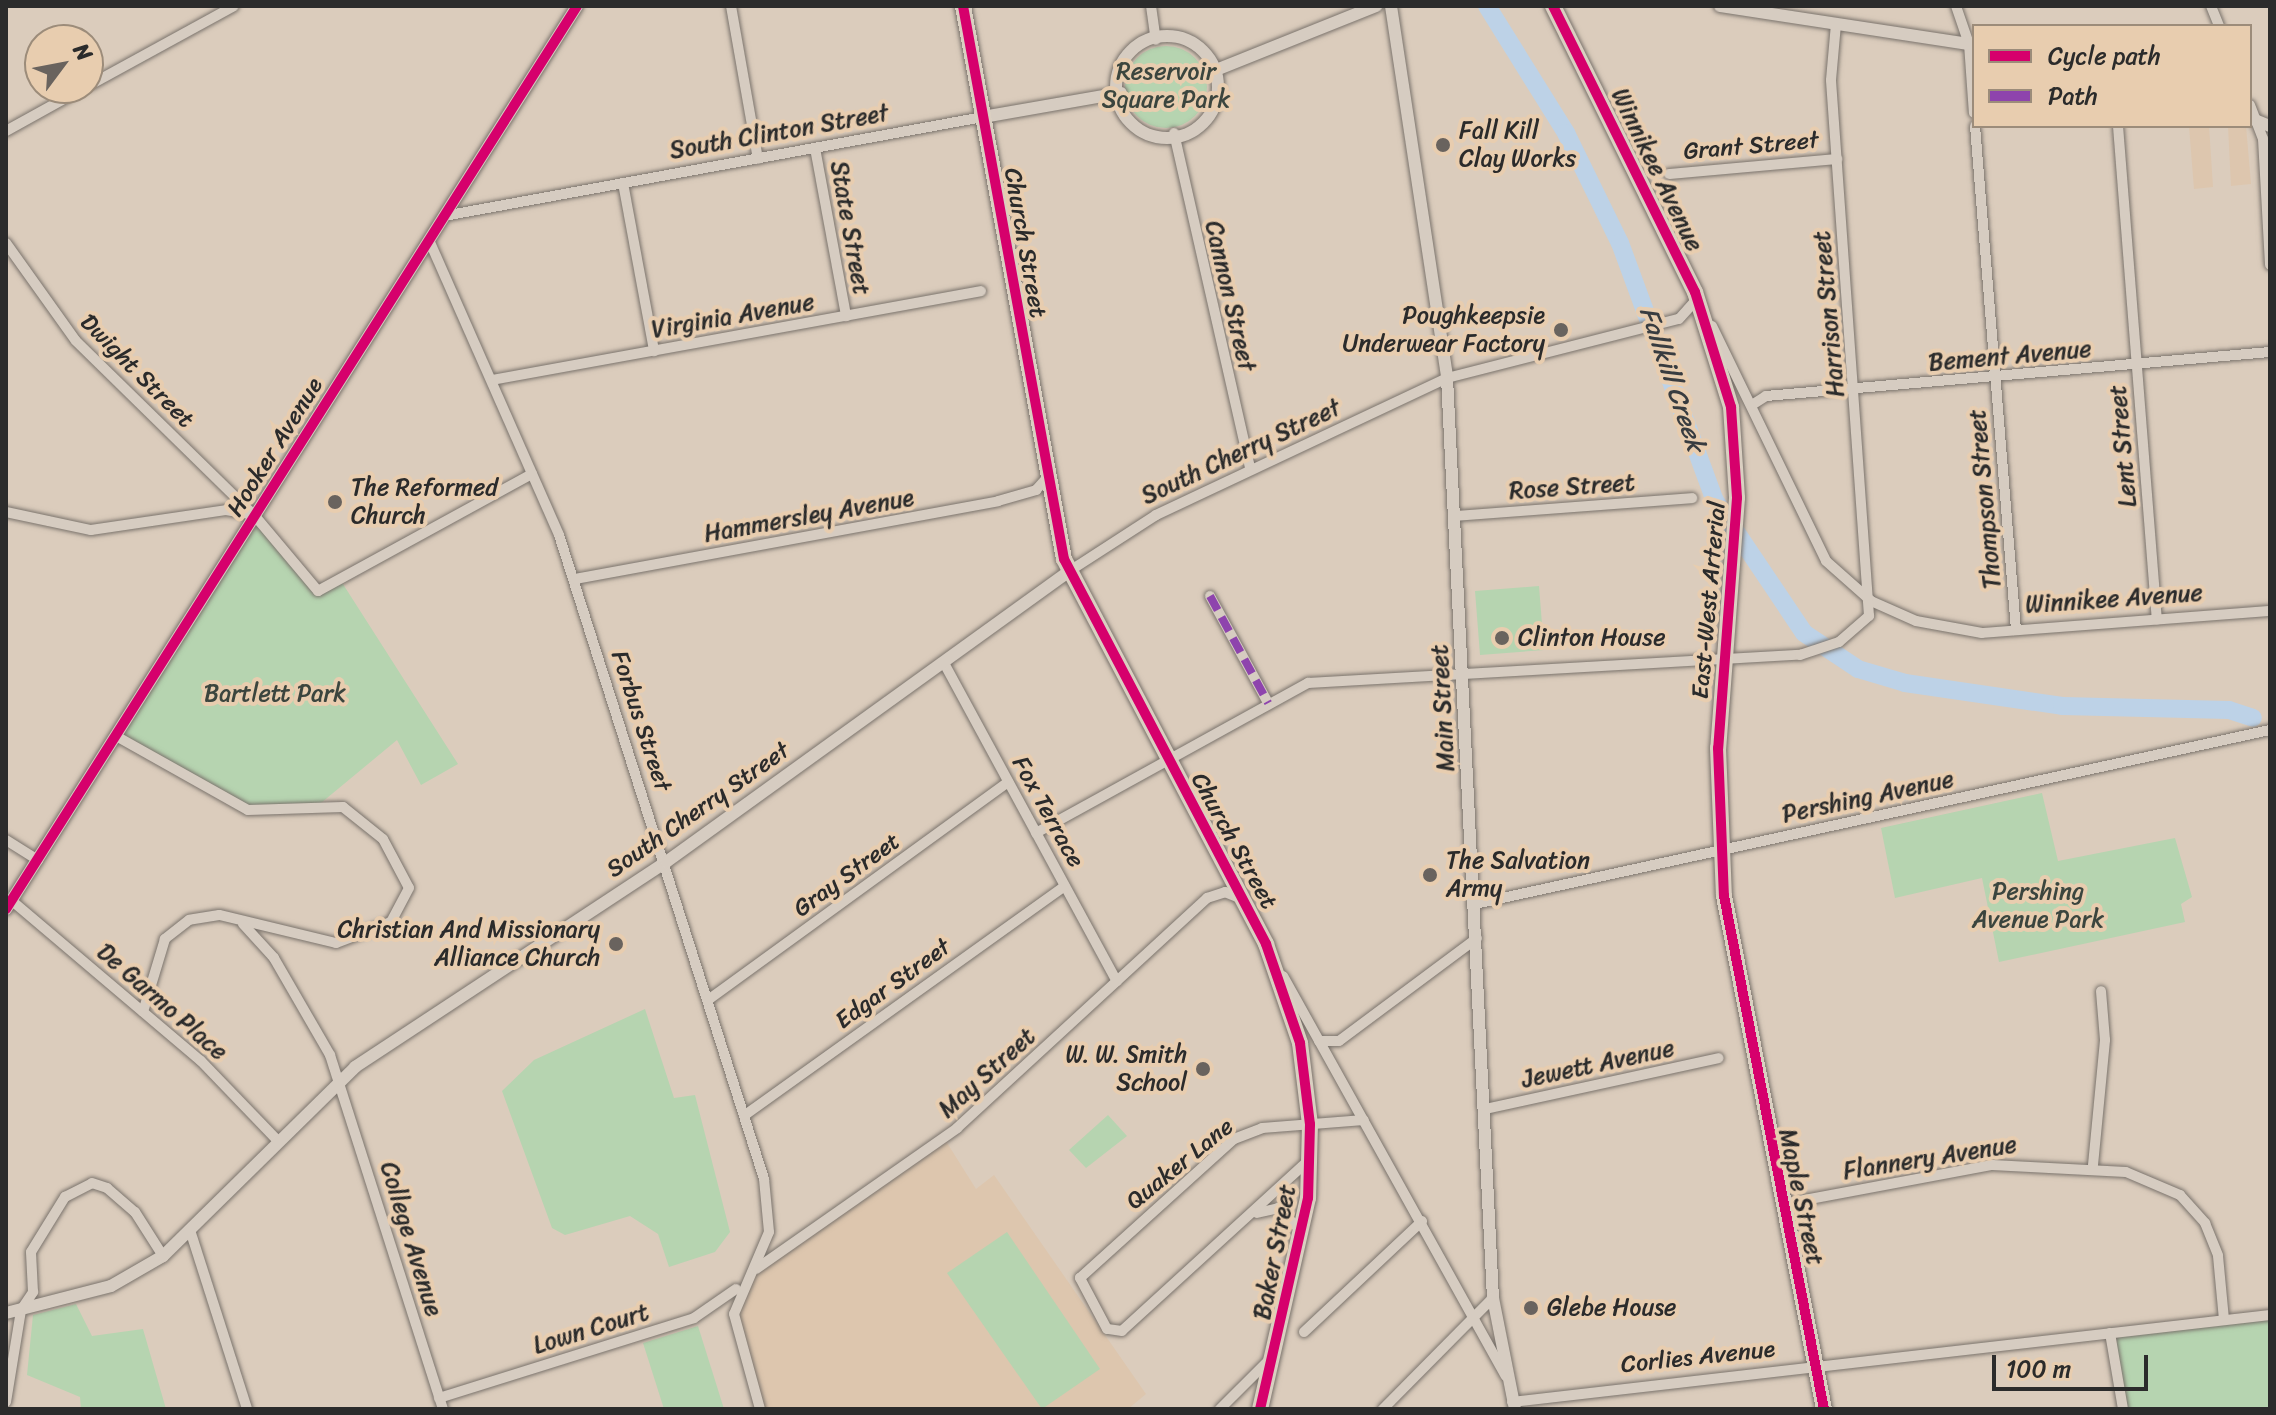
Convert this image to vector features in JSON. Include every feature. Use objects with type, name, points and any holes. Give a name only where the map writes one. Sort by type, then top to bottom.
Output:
[{"type":"highway","name":"Church Street","points":[[963,6],[1045,480],[1068,572],[1273,961]]},
{"type":"highway","name":"Winnikee Avenue","points":[[1553,6],[1697,297],[1718,354]]},
{"type":"highway","name":"East-West Arterial","points":[[1718,354],[1736,445],[1737,514],[1724,658],[1720,850]]},
{"type":"highway","name":"Maple Street","points":[[1720,850],[1734,972],[1824,1409]]},
{"type":"highway","name":"Baker Street","points":[[1260,1409],[1302,1238],[1311,1158],[1300,1043],[1273,961]]},
{"type":"street","points":[[104,76],[213,11],[234,6]]},
{"type":"street","name":"Hooker Avenue","points":[[9,904],[577,6]]},
{"type":"street","points":[[731,6],[758,159]]},
{"type":"street","points":[[1151,6],[1156,40]]},
{"type":"street","points":[[1211,72],[1376,6]]},
{"type":"street","name":"Main Street","points":[[1391,6],[1447,378],[1493,1298],[1514,1405]]},
{"type":"street","points":[[1720,6],[1971,45]]},
{"type":"street","points":[[1956,6],[1971,45],[1972,68]]},
{"type":"street","name":"Harrison Street","points":[[1836,24],[1831,80],[1871,601]]},
{"type":"street","points":[[1156,40],[1195,40],[1211,72],[1211,119],[1174,133],[1133,131],[1121,93],[1122,56],[1156,40]]},
{"type":"street","name":"South Clinton Street","points":[[444,216],[1121,93]]},
{"type":"street","points":[[6,131],[55,104]]},
{"type":"street","points":[[2253,119],[2270,126]]},
{"type":"street","points":[[2253,119],[2263,139],[2270,265]]},
{"type":"street","name":"Thompson Street","points":[[1975,128],[2016,630]]},
{"type":"street","name":"Lent Street","points":[[2118,128],[2157,619]]},
{"type":"street","name":"Cannon Street","points":[[1174,133],[1250,468]]},
{"type":"street","name":"State Street","points":[[815,148],[846,316]]},
{"type":"street","name":"Grant Street","points":[[1669,174],[1837,159]]},
{"type":"street","points":[[623,183],[654,351]]},
{"type":"street","name":"Forbus Street","points":[[429,240],[492,380],[575,579],[745,1115],[770,1212],[762,1253],[744,1280],[734,1314],[760,1409]]},
{"type":"street","name":"Dwight Street","points":[[6,243],[76,341],[255,516],[312,587],[326,590],[532,474]]},
{"type":"street","name":"Virginia Avenue","points":[[492,380],[981,291]]},
{"type":"street","name":"South Cherry Street","points":[[6,1313],[111,1286],[163,1256],[340,1080],[666,862],[1134,527],[1250,468],[1447,378],[1665,323],[1689,313],[1697,297]]},
{"type":"street","name":"Winnikee Avenue","points":[[1705,317],[1755,403],[1755,417],[1826,561],[1871,601],[1950,630],[2016,630],[2270,611]]},
{"type":"street","name":"Bement Avenue","points":[[1755,403],[1855,389],[2270,352]]},
{"type":"street","name":"Hammersley Avenue","points":[[575,579],[998,501],[1036,490],[1045,480]]},
{"type":"street","name":"Rose Street","points":[[1455,516],[1692,498]]},
{"type":"street","points":[[6,512],[91,530],[226,510],[255,516]]},
{"type":"street","points":[[1210,596],[1268,703]]},
{"type":"street","points":[[1036,833],[1268,703],[1310,683],[1816,651],[1835,644],[1869,616],[1871,601]]},
{"type":"street","name":"Fox Terrace","points":[[944,663],[1117,981]]},
{"type":"street","name":"Pershing Avenue","points":[[1475,904],[2270,730]]},
{"type":"street","points":[[116,736],[248,810],[343,807],[383,839],[406,875],[402,910],[357,939],[336,943],[205,915],[177,928],[165,939],[143,1012]]},
{"type":"street","name":"Gray Street","points":[[708,1000],[1008,782]]},
{"type":"street","points":[[6,840],[38,860]]},
{"type":"street","name":"Edgar Street","points":[[745,1115],[1065,886]]},
{"type":"street","name":"May Street","points":[[744,1280],[957,1128],[1207,898],[1225,892],[1244,901]]},
{"type":"street","name":"De Garmo Place","points":[[9,904],[143,1012],[279,1142]]},
{"type":"street","name":"College Avenue","points":[[242,922],[274,958],[340,1080],[441,1403]]},
{"type":"street","points":[[1319,1041],[1339,1041],[1477,938]]},
{"type":"street","name":"Church Street","points":[[1273,961],[1422,1221],[1506,1376]]},
{"type":"street","points":[[2093,1165],[2105,1040],[2101,991]]},
{"type":"street","points":[[1339,1041],[1339,1074]]},
{"type":"street","name":"Jewett Avenue","points":[[1485,1109],[1719,1058]]},
{"type":"street","name":"Quaker Lane","points":[[1249,1218],[1118,1334],[1080,1288],[1086,1271],[1234,1139],[1310,1124],[1364,1120]]},
{"type":"street","points":[[1249,1218],[1311,1158]]},
{"type":"street","name":"Flannery Avenue","points":[[1783,1204],[1964,1168],[2093,1165],[2165,1185],[2196,1211],[2218,1256],[2224,1320]]},
{"type":"street","points":[[6,1402],[21,1310],[33,1292],[36,1236],[77,1187],[92,1183],[123,1198],[163,1256]]},
{"type":"street","points":[[1249,1218],[1278,1208],[1293,1217],[1302,1238]]},
{"type":"street","points":[[1304,1332],[1422,1221]]},
{"type":"street","points":[[190,1230],[247,1409]]},
{"type":"street","name":"Lown Court","points":[[441,1403],[694,1318],[744,1280]]},
{"type":"street","points":[[1383,1409],[1476,1319],[1493,1298]]},
{"type":"street","name":"Corlies Avenue","points":[[1514,1405],[1815,1364],[2270,1315]]},
{"type":"street","points":[[2110,1333],[2123,1409]]},
{"type":"street","points":[[1220,1409],[1273,1356]]},
{"type":"shaded area","points":[[2189,128],[2209,128],[2213,187],[2194,189]]},
{"type":"shaded area","points":[[2228,128],[2246,128],[2251,184],[2231,186]]},
{"type":"shaded area","points":[[944,1138],[976,1189],[994,1175],[1146,1394],[1128,1409],[760,1409],[734,1314],[744,1280]]},
{"type":"green space","name":"Reservoir Square Park","points":[[1166,46],[1182,49],[1195,58],[1204,71],[1207,87],[1204,103],[1195,116],[1182,125],[1166,128],[1150,125],[1137,116],[1128,103],[1125,87],[1128,71],[1137,58],[1150,49]]},
{"type":"green space","name":"Bartlett Park","points":[[255,516],[312,587],[341,581],[458,764],[421,785],[397,740],[321,803],[255,811],[116,736]]},
{"type":"green space","points":[[1539,586],[1544,650],[1480,655],[1475,591]]},
{"type":"green space","name":"Pershing Avenue Park","points":[[2042,793],[2058,861],[2175,838],[2192,897],[2181,904],[2185,922],[1999,962],[1982,878],[1895,898],[1881,828]]},
{"type":"green space","points":[[645,1009],[674,1098],[695,1095],[730,1232],[715,1252],[669,1267],[658,1234],[630,1216],[565,1235],[552,1228],[502,1091],[534,1060]]},
{"type":"green space","points":[[1108,1115],[1127,1136],[1086,1168],[1069,1150]]},
{"type":"green space","points":[[1007,1232],[1100,1369],[1042,1409],[947,1273]]},
{"type":"green space","points":[[76,1304],[92,1336],[143,1329],[166,1409],[81,1409],[80,1397],[27,1375],[33,1315]]},
{"type":"green space","points":[[2270,1315],[2270,1409],[2123,1409],[2110,1333]]},
{"type":"green space","points":[[698,1326],[724,1409],[664,1409],[643,1343]]},
{"type":"waterway","name":"Fallkill Creek","points":[[1487,6],[1566,133],[1620,243],[1714,499],[1804,633],[1858,669],[1905,683],[2062,706],[2229,710],[2253,718]]},
{"type":"marked path","points":[[1210,596],[1268,703]]},
{"type":"cycle path","points":[[6,909],[577,6]]},
{"type":"cycle path","points":[[963,6],[1064,559],[1266,944],[1300,1043],[1310,1124],[1308,1198],[1260,1409]]},
{"type":"cycle path","points":[[1553,6],[1695,292],[1731,407],[1737,498],[1718,748],[1724,896],[1824,1409]]},
{"type":"place","name":"Fall Kill Clay Works","points":[[1443,145]]},
{"type":"place","name":"Poughkeepsie Underwear Factory","points":[[1561,330]]},
{"type":"place","name":"The Reformed Church","points":[[335,502]]},
{"type":"place","name":"Clinton House","points":[[1502,638]]},
{"type":"place","name":"The Salvation Army","points":[[1430,875]]},
{"type":"place","name":"Christian And Missionary Alliance Church","points":[[616,944]]},
{"type":"place","name":"W. W. Smith School","points":[[1203,1069]]},
{"type":"place","name":"Glebe House","points":[[1531,1308]]}]
